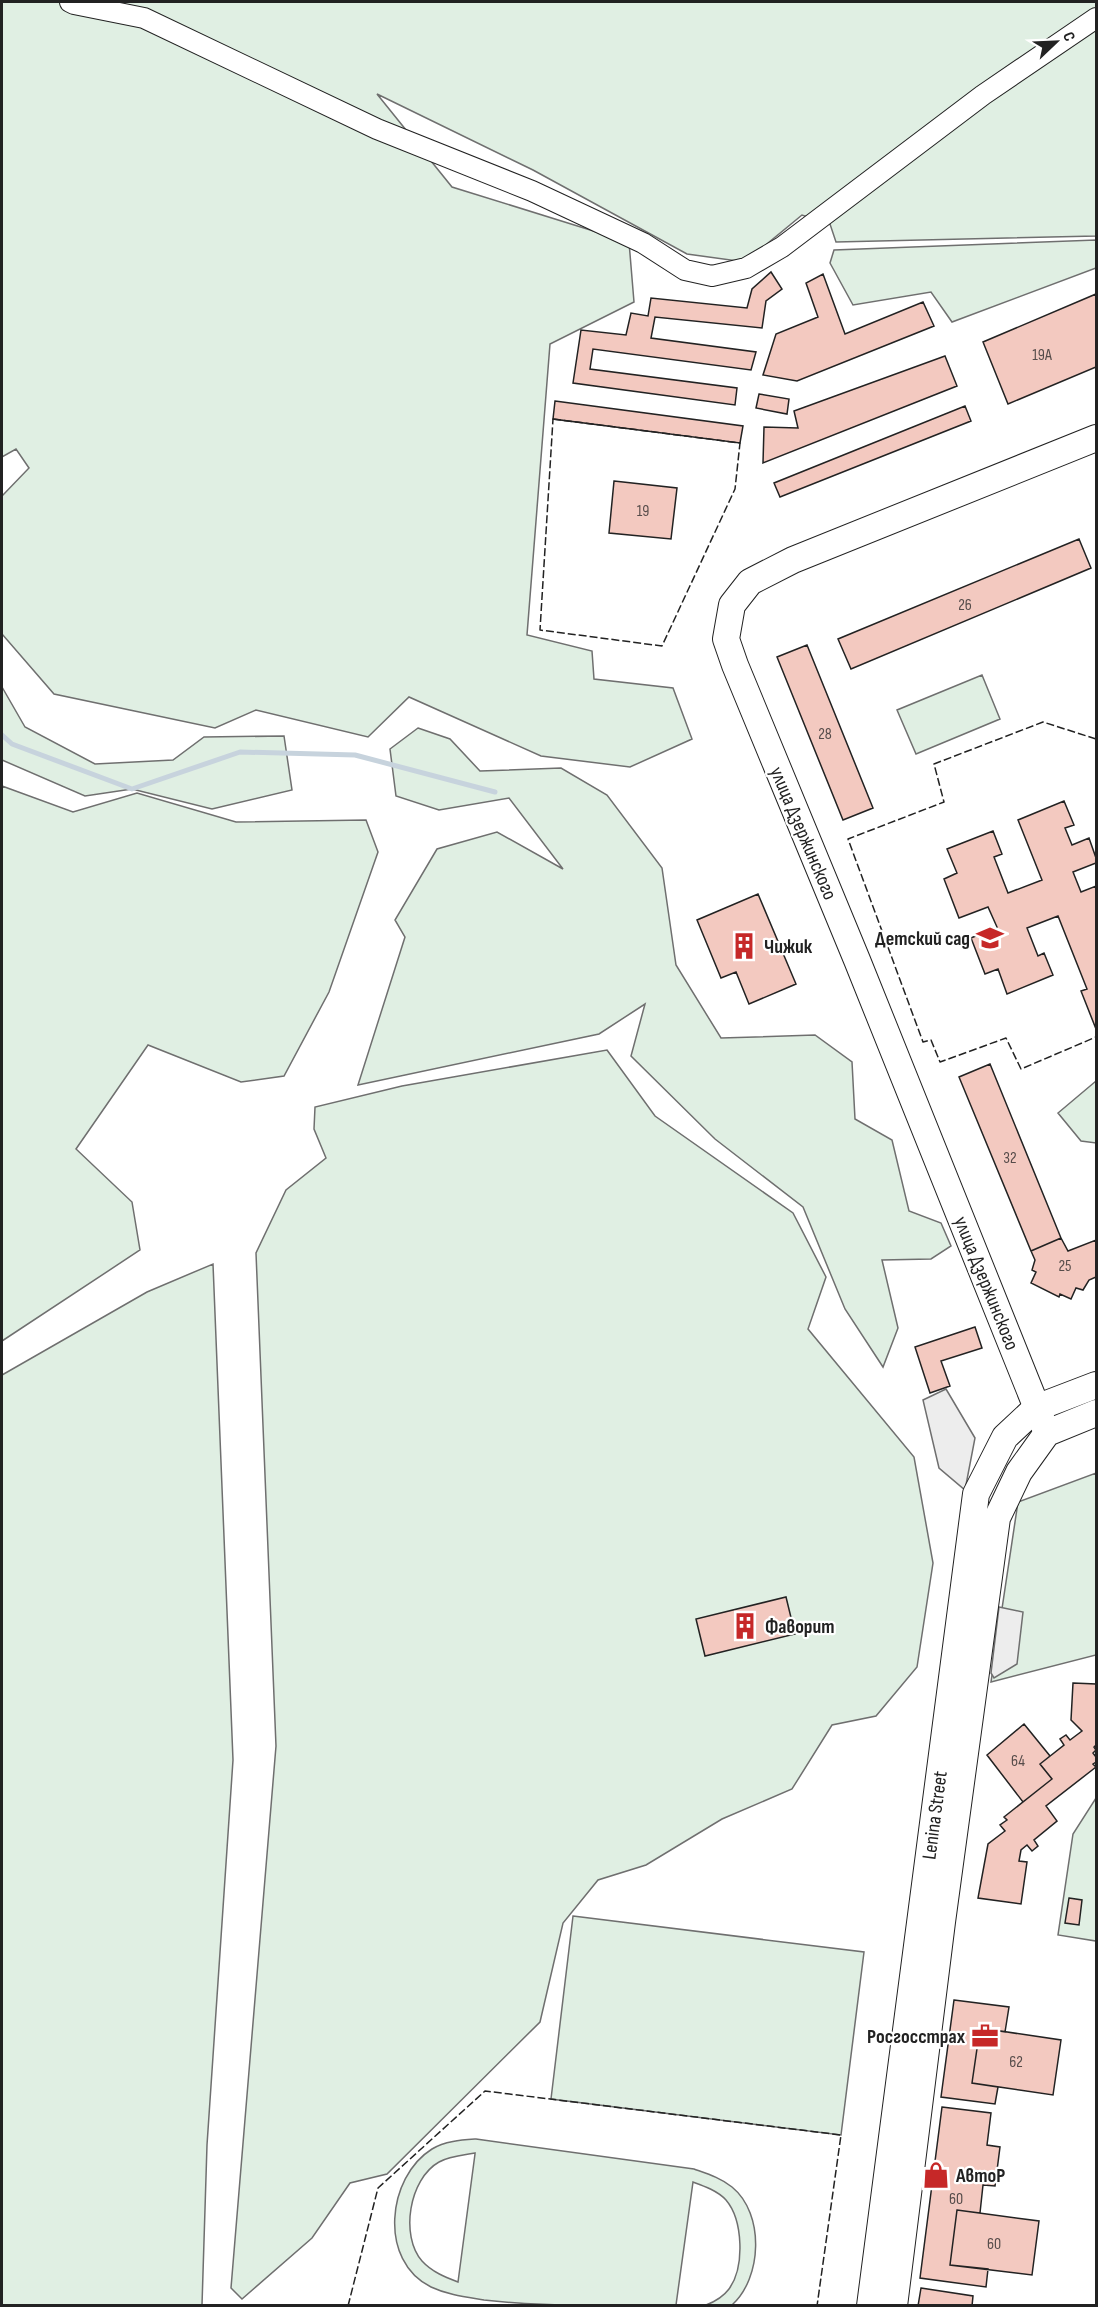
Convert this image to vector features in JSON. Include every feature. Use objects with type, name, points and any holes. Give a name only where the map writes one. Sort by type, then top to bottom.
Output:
[{"type":"main road","name":"улица Дзержинского","points":[[1047,1433],[726,639],[732,605],[750,582],[793,560],[1096,438]]},
{"type":"main road","name":"Lenina Street","points":[[870,2306],[976,1494],[1005,1437],[1036,1408],[1096,1385]]},
{"type":"main road","points":[[1047,1433],[1096,1413]]},
{"type":"main road","name":"Lenina Street","points":[[894,2306],[945,1899],[997,1518],[1019,1472],[1047,1433]]},
{"type":"street","points":[[70,2],[144,18],[377,129],[532,191],[643,243],[685,270],[712,276],[746,268],[783,247],[983,95],[1096,18]]},
{"type":"green space","points":[[2,2],[1096,2],[1096,236],[836,242],[830,224],[802,215],[745,262],[687,254],[533,170],[377,94],[452,187],[629,242],[634,302],[550,344],[527,635],[592,651],[594,679],[673,688],[692,739],[630,767],[541,756],[409,697],[368,737],[256,710],[215,728],[54,694],[2,634],[2,496],[29,468],[16,449],[2,457]]},
{"type":"green space","points":[[1096,240],[1096,268],[952,322],[931,292],[853,305],[830,263],[834,250]]},
{"type":"green space","points":[[982,675],[1000,719],[916,754],[897,710]]},
{"type":"green space","points":[[2,687],[25,727],[95,764],[173,760],[204,737],[284,736],[292,790],[212,809],[132,789],[85,796],[2,760]]},
{"type":"green space","points":[[418,728],[450,739],[480,771],[561,768],[607,795],[662,868],[676,965],[721,1038],[815,1035],[852,1062],[855,1119],[892,1140],[909,1211],[941,1223],[951,1246],[931,1259],[882,1260],[898,1328],[883,1367],[845,1309],[803,1207],[715,1139],[631,1056],[645,1004],[599,1034],[358,1085],[405,937],[395,920],[437,849],[497,832],[563,869],[509,798],[439,810],[396,796],[390,749]]},
{"type":"green space","points":[[2,786],[73,812],[137,793],[236,822],[366,820],[378,852],[329,992],[284,1076],[241,1082],[148,1045],[76,1149],[132,1202],[140,1250],[2,1341]]},
{"type":"green space","points":[[607,1050],[655,1116],[793,1213],[826,1277],[808,1329],[914,1457],[933,1563],[917,1667],[876,1716],[832,1725],[792,1789],[722,1819],[646,1865],[598,1880],[563,1923],[540,2022],[387,2174],[350,2183],[312,2238],[242,2299],[231,2288],[276,1746],[256,1253],[286,1190],[326,1158],[314,1129],[315,1107],[402,1086]]},
{"type":"green space","points":[[1096,1081],[1096,1143],[1081,1141],[1058,1113]]},
{"type":"green space","points":[[213,1264],[233,1760],[207,2145],[202,2305],[2,2305],[2,1375],[147,1292]]},
{"type":"green space","points":[[1096,1473],[1096,1655],[991,1682],[1018,1502]]},
{"type":"green space","points":[[1096,1798],[1096,1941],[1058,1935],[1073,1834]]},
{"type":"green space","points":[[573,1916],[864,1952],[841,2135],[551,2099]]},
{"type":"green space","points":[[476,2139],[694,2169],[723,2181],[743,2199],[754,2229],[756,2246],[754,2263],[742,2293],[732,2305],[706,2305],[724,2294],[734,2280],[740,2256],[739,2231],[732,2209],[726,2200],[715,2191],[693,2182],[676,2305],[532,2304],[484,2300],[431,2287],[414,2275],[402,2258],[396,2239],[395,2219],[398,2198],[405,2179],[417,2162],[432,2149],[459,2140]],"holes":[[[475,2153],[458,2282],[434,2271],[422,2261],[415,2250],[411,2237],[411,2208],[421,2181],[429,2170],[447,2158]]]},
{"type":"shaded area","points":[[946,1389],[975,1438],[965,1490],[939,1468],[923,1400]]},
{"type":"shaded area","points":[[999,1607],[1023,1612],[1017,1664],[994,1678],[991,1673]]},
{"type":"building","points":[[771,272],[782,289],[766,301],[762,328],[655,317],[651,338],[756,352],[751,370],[593,349],[590,369],[737,388],[735,405],[573,383],[581,330],[626,335],[631,313],[648,316],[651,298],[747,308],[752,289]]},
{"type":"building","points":[[823,274],[845,334],[923,302],[934,326],[797,381],[763,375],[776,334],[818,317],[806,283]]},
{"type":"building","points":[[1096,294],[1096,367],[1008,404],[983,342]]},
{"type":"building","points":[[945,356],[957,386],[763,463],[764,427],[798,428],[794,411]]},
{"type":"building","points":[[759,394],[789,399],[787,414],[756,408]]},
{"type":"building","points":[[555,401],[743,426],[740,443],[553,419]]},
{"type":"building","points":[[965,406],[971,421],[780,497],[774,483]]},
{"type":"building","points":[[614,481],[677,488],[671,539],[609,533]]},
{"type":"building","points":[[1079,539],[1091,568],[851,669],[838,639]]},
{"type":"building","points":[[807,645],[873,808],[843,820],[777,657]]},
{"type":"building","points":[[1064,801],[1074,825],[1065,828],[1072,845],[1089,838],[1096,858],[1096,863],[1073,872],[1081,892],[1096,886],[1096,1029],[1081,991],[1087,989],[1058,916],[1027,928],[1038,956],[1044,953],[1053,975],[1007,994],[998,969],[985,974],[971,938],[997,927],[988,907],[959,918],[944,879],[957,873],[947,849],[993,831],[1002,854],[994,857],[1008,893],[1042,880],[1018,820]]},
{"type":"building","name":"Чижик","points":[[758,894],[796,984],[749,1004],[736,972],[721,978],[697,920]]},
{"type":"building","points":[[990,1064],[1061,1238],[1031,1251],[959,1077]]},
{"type":"building","points":[[1061,1238],[1068,1251],[1096,1240],[1096,1277],[1089,1280],[1083,1290],[1076,1288],[1071,1299],[1060,1294],[1059,1297],[1031,1283],[1036,1272],[1032,1270],[1035,1260],[1031,1251]]},
{"type":"building","points":[[975,1327],[982,1348],[941,1361],[950,1386],[930,1393],[915,1347]]},
{"type":"building","name":"Фаворит","points":[[786,1597],[795,1634],[705,1656],[696,1619]]},
{"type":"building","points":[[1073,1683],[1096,1684],[1096,1745],[1094,1747],[1096,1750],[1093,1753],[1096,1762],[1093,1764],[1096,1767],[1046,1806],[1057,1821],[1034,1840],[1038,1846],[1032,1851],[1027,1845],[1021,1850],[1019,1861],[1027,1862],[1021,1904],[978,1898],[988,1844],[1005,1831],[1000,1825],[1007,1820],[1004,1817],[1052,1779],[1040,1764],[1064,1745],[1060,1739],[1066,1735],[1070,1740],[1082,1731],[1071,1720]]},
{"type":"building","points":[[1024,1724],[1050,1756],[1040,1764],[1052,1779],[1023,1802],[987,1755]]},
{"type":"building","points":[[1069,1898],[1082,1900],[1079,1925],[1065,1923]]},
{"type":"building","points":[[954,2000],[1009,2007],[1005,2032],[980,2028],[972,2083],[998,2087],[995,2104],[941,2097]]},
{"type":"building","points":[[980,2028],[1061,2040],[1053,2095],[972,2083]]},
{"type":"building","points":[[942,2107],[991,2113],[987,2145],[1000,2147],[995,2186],[983,2185],[980,2213],[957,2210],[950,2265],[988,2269],[986,2287],[920,2278]]},
{"type":"building","points":[[957,2210],[1039,2221],[1032,2275],[950,2265]]},
{"type":"building","points":[[921,2288],[973,2296],[972,2306],[918,2306]]},
{"type":"waterway","points":[[2,735],[12,744],[132,789],[240,752],[355,755],[495,792]]},
{"type":"fence","points":[[553,419],[740,443],[735,489],[662,646],[540,630],[553,419]]},
{"type":"fence","points":[[1096,739],[1043,722],[934,764],[944,802],[848,839],[923,1042],[931,1040],[940,1062],[1006,1038],[1021,1069],[1096,1037]]},
{"type":"fence","points":[[348,2306],[378,2188],[485,2091],[841,2135],[817,2306]]},
{"type":"place","name":"Детский сад","points":[[990,938]]},
{"type":"place","name":"Чижик","points":[[744,946]]},
{"type":"place","name":"Фаворит","points":[[745,1626]]},
{"type":"place","name":"Росгосстрах","points":[[985,2036]]},
{"type":"place","name":"АвтоР","points":[[936,2175]]}]
